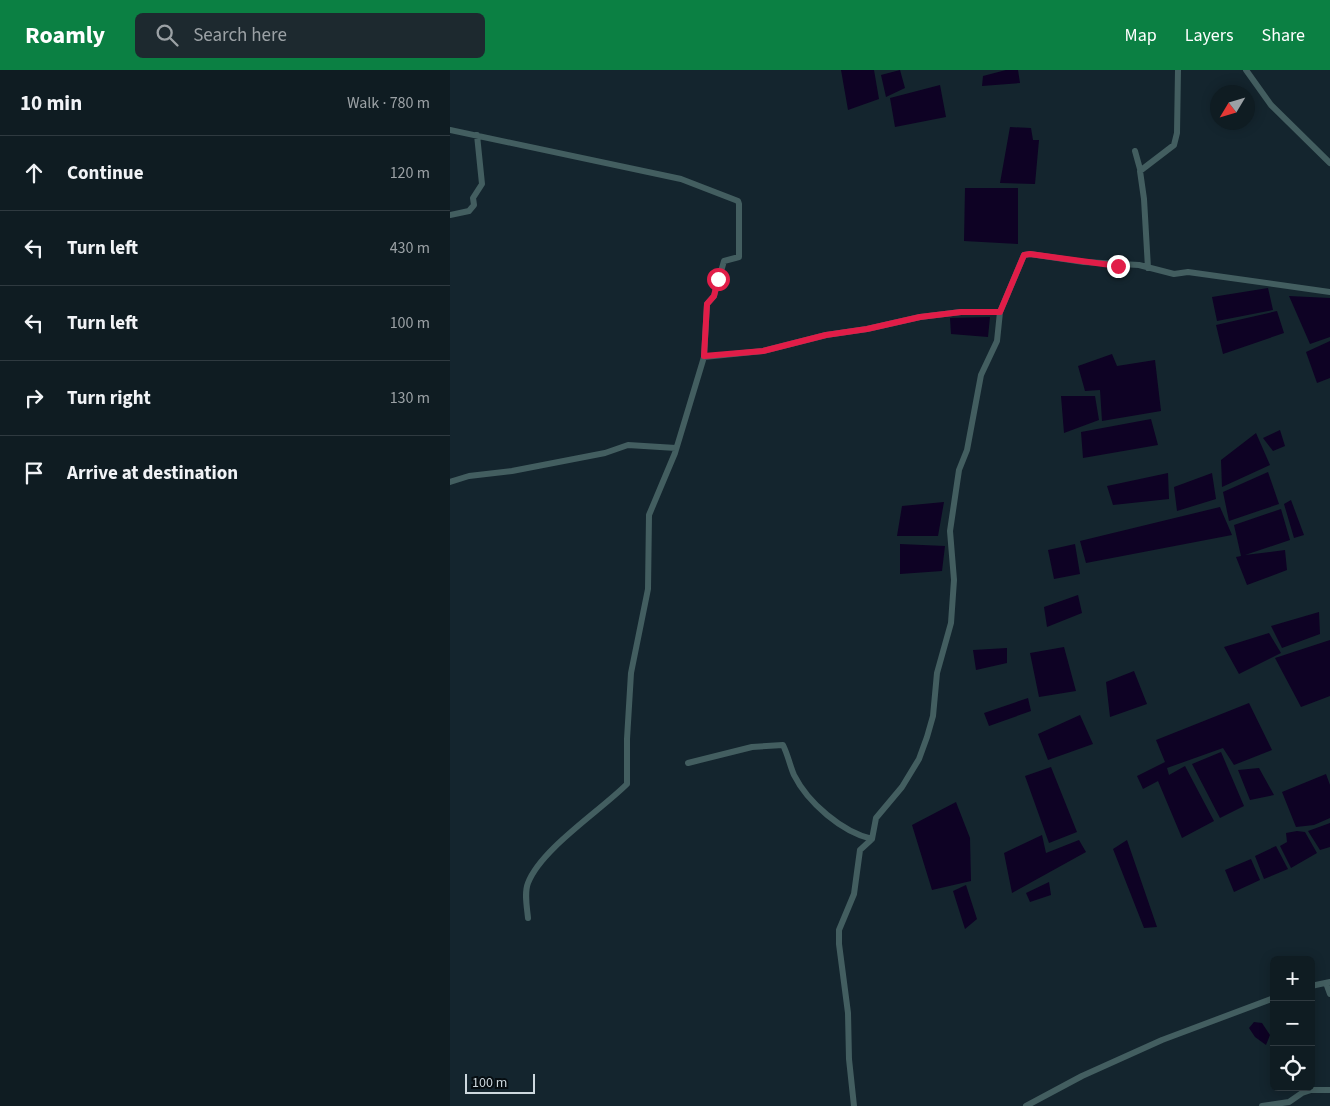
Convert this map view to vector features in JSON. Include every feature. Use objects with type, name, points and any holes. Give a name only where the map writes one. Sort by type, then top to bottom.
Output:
[{"type":"street","points":[[1140,169],[1156,160],[1174,145],[1177,133],[1178,70]]},
{"type":"street","points":[[1246,70],[1272,105],[1330,163]]},
{"type":"street","points":[[450,130],[602,164],[681,179],[738,200],[739,258],[724,261],[714,296],[707,304],[704,356],[676,448],[649,515],[648,588],[633,653],[627,784],[542,861],[528,882],[526,891],[528,918]]},
{"type":"street","points":[[450,215],[469,211],[474,205],[473,198],[482,184],[477,135]]},
{"type":"street","points":[[1134,151],[1140,169],[1148,268]]},
{"type":"street","points":[[854,1106],[849,1059],[848,1013],[841,975],[839,930],[854,894],[860,850],[872,838],[876,818],[902,787],[919,759],[933,716],[936,673],[951,623],[954,580],[950,531],[959,470],[971,433],[972,415],[982,375],[997,341],[997,323],[1000,312],[1024,255],[1030,254],[1084,262],[1139,265],[1174,274],[1188,272],[1330,292]]},
{"type":"street","points":[[704,356],[763,351],[826,335],[867,329],[920,317],[961,312],[1000,312]]},
{"type":"street","points":[[450,482],[469,476],[512,471],[605,453],[628,445],[676,448]]},
{"type":"street","points":[[688,763],[752,747],[783,745],[793,772],[812,799],[831,817],[858,834],[872,838]]},
{"type":"street","points":[[1315,985],[1328,983],[1330,994]]},
{"type":"street","points":[[1026,1106],[1082,1076],[1162,1040],[1270,1000]]},
{"type":"street","points":[[1262,1106],[1289,1102],[1302,1092],[1330,1090]]},
{"type":"shaded area","points":[[841,70],[874,70],[879,99],[848,110]]},
{"type":"shaded area","points":[[900,70],[905,88],[886,97],[881,75]]},
{"type":"shaded area","points":[[1006,70],[1018,70],[1020,83],[982,86],[983,76]]},
{"type":"shaded area","points":[[940,85],[946,117],[895,127],[890,98]]},
{"type":"shaded area","points":[[1010,127],[1031,128],[1033,140],[1039,140],[1035,184],[1000,183]]},
{"type":"shaded area","points":[[965,188],[1018,188],[1018,244],[964,241]]},
{"type":"shaded area","points":[[1268,288],[1273,310],[1217,321],[1212,297]]},
{"type":"shaded area","points":[[1289,296],[1330,298],[1330,337],[1310,344]]},
{"type":"shaded area","points":[[1277,311],[1284,333],[1223,354],[1216,325]]},
{"type":"shaded area","points":[[990,317],[988,337],[951,334],[950,318]]},
{"type":"shaded area","points":[[1330,341],[1330,378],[1317,383],[1306,352]]},
{"type":"shaded area","points":[[1112,354],[1117,366],[1155,360],[1161,411],[1102,421],[1100,390],[1085,391],[1078,366]]},
{"type":"shaded area","points":[[1061,396],[1095,396],[1099,420],[1064,433]]},
{"type":"shaded area","points":[[1151,419],[1158,445],[1083,458],[1081,432]]},
{"type":"shaded area","points":[[1280,430],[1285,446],[1273,451],[1263,438]]},
{"type":"shaded area","points":[[1256,433],[1270,465],[1222,487],[1221,460]]},
{"type":"shaded area","points":[[1268,472],[1279,504],[1229,521],[1223,492]]},
{"type":"shaded area","points":[[1168,473],[1169,499],[1113,505],[1107,486]]},
{"type":"shaded area","points":[[1212,473],[1216,499],[1177,511],[1174,487]]},
{"type":"shaded area","points":[[1291,500],[1304,535],[1294,538],[1284,504]]},
{"type":"shaded area","points":[[944,502],[938,536],[897,536],[902,506]]},
{"type":"shaded area","points":[[1220,507],[1232,535],[1086,563],[1080,541]]},
{"type":"shaded area","points":[[1281,509],[1290,540],[1245,555],[1285,550],[1287,570],[1247,585],[1236,557],[1241,556],[1234,525]]},
{"type":"shaded area","points":[[900,544],[945,546],[942,571],[900,574]]},
{"type":"shaded area","points":[[1075,544],[1080,574],[1054,579],[1048,550]]},
{"type":"shaded area","points":[[1078,595],[1082,613],[1047,627],[1044,607]]},
{"type":"shaded area","points":[[1319,612],[1320,634],[1282,648],[1271,626]]},
{"type":"shaded area","points":[[1269,633],[1281,653],[1239,674],[1224,647]]},
{"type":"shaded area","points":[[1330,640],[1330,696],[1301,707],[1275,658]]},
{"type":"shaded area","points":[[1064,647],[1076,691],[1039,697],[1030,653]]},
{"type":"shaded area","points":[[1007,648],[1007,663],[976,670],[973,650]]},
{"type":"shaded area","points":[[1134,671],[1147,704],[1110,717],[1106,682]]},
{"type":"shaded area","points":[[1028,698],[1031,711],[989,726],[984,713]]},
{"type":"shaded area","points":[[1249,703],[1272,750],[1234,765],[1223,748],[1167,768],[1169,775],[1185,766],[1214,821],[1182,838],[1158,781],[1143,789],[1137,776],[1165,762],[1156,740]]},
{"type":"shaded area","points":[[1080,715],[1093,744],[1048,760],[1038,734]]},
{"type":"shaded area","points":[[1221,752],[1244,806],[1220,818],[1192,764]]},
{"type":"shaded area","points":[[1051,767],[1077,832],[1049,843],[1025,776]]},
{"type":"shaded area","points":[[1259,768],[1274,795],[1250,800],[1238,770]]},
{"type":"shaded area","points":[[1326,774],[1330,785],[1330,818],[1314,825],[1296,827],[1282,792]]},
{"type":"shaded area","points":[[956,802],[970,838],[971,881],[932,890],[912,825]]},
{"type":"shaded area","points":[[1330,823],[1330,847],[1320,850],[1308,831]]},
{"type":"shaded area","points":[[1305,832],[1317,853],[1291,868],[1280,846],[1287,842],[1286,833]]},
{"type":"shaded area","points":[[1042,835],[1046,853],[1079,840],[1086,852],[1012,893],[1004,853]]},
{"type":"shaded area","points":[[1127,840],[1157,927],[1144,928],[1113,849]]},
{"type":"shaded area","points":[[1276,846],[1288,869],[1264,879],[1255,856]]},
{"type":"shaded area","points":[[1251,859],[1260,880],[1234,892],[1225,870]]},
{"type":"shaded area","points":[[1049,882],[1051,895],[1030,902],[1026,893]]},
{"type":"shaded area","points":[[966,885],[977,919],[965,929],[953,891]]},
{"type":"shaded area","points":[[1254,1022],[1262,1023],[1270,1035],[1266,1045],[1255,1037],[1249,1028]]},
{"type":"route","points":[[718,279],[714,296],[707,304],[704,356],[763,351],[772,347],[796,344],[826,335],[867,329],[920,317],[961,312],[1000,312],[1024,255],[1058,257],[1118,266]]}]
